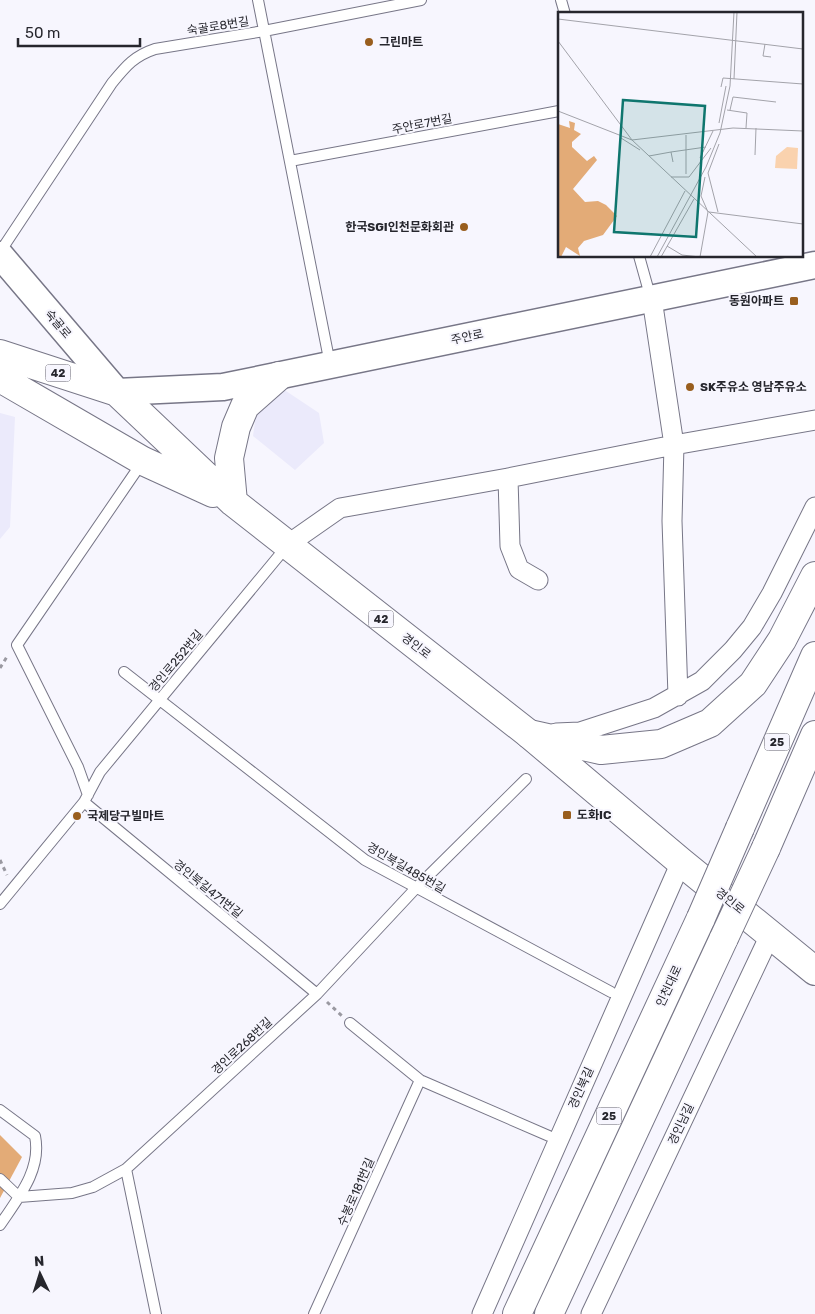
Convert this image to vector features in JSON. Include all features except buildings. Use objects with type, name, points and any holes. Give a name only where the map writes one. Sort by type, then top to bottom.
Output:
[{"type":"main road","name":"숙골로","points":[[0,254],[117,392]]},
{"type":"main road","name":"주안로","points":[[117,392],[223,388],[815,265]]},
{"type":"main road","name":"경인로","points":[[0,354],[117,392],[233,502],[529,734],[681,862],[815,971]]},
{"type":"main road","points":[[233,502],[228,458],[236,427],[245,406],[279,376]]},
{"type":"main road","points":[[0,378],[142,461],[233,502]]},
{"type":"main road","points":[[529,734],[601,750],[661,744],[710,723],[753,684],[782,640],[815,576]]},
{"type":"main road","name":"인천대로","points":[[517,1314],[701,918],[815,656]]},
{"type":"main road","name":"25","points":[[549,1314],[766,848],[815,734]]},
{"type":"street","points":[[652,299],[674,445],[672,521],[678,696]]},
{"type":"street","points":[[287,546],[340,508],[815,420]]},
{"type":"street","points":[[508,478],[510,546],[519,569],[538,580]]},
{"type":"street","points":[[529,734],[580,732],[654,708],[702,681],[733,650],[752,627],[815,507]]},
{"type":"street","name":"경인북길","points":[[482,1314],[681,862]]},
{"type":"street","name":"경인남길","points":[[591,1314],[770,934]]},
{"type":"lane","points":[[258,0],[330,365]]},
{"type":"lane","name":"숙골로8번길","points":[[0,254],[112,83],[127,64],[142,54],[156,49],[264,31],[421,0]]},
{"type":"lane","name":"주안로7번길","points":[[290,161],[558,111]]},
{"type":"lane","points":[[640,258],[652,299]]},
{"type":"lane","points":[[86,799],[78,767],[17,645],[142,461]]},
{"type":"lane","name":"경인로252번길","points":[[0,904],[86,799],[100,772],[287,546]]},
{"type":"lane","name":"경인북길485번길","points":[[124,672],[365,860],[611,992]]},
{"type":"lane","name":"경인로268번길","points":[[19,1197],[72,1193],[93,1187],[126,1169],[317,994],[416,888],[526,779]]},
{"type":"lane","name":"경인북길471번길","points":[[86,799],[317,994]]},
{"type":"lane","points":[[350,1023],[420,1080],[549,1136]]},
{"type":"lane","name":"수봉로181번길","points":[[314,1314],[420,1080]]},
{"type":"lane","points":[[0,1110],[35,1136],[38,1148],[35,1168],[19,1197],[0,1225]]},
{"type":"lane","points":[[126,1169],[156,1314]]},
{"type":"lane","points":[[0,1179],[19,1197]]},
{"type":"path","points":[[317,994],[350,1023]]},
{"type":"shaded area","points":[[280,387],[319,413],[324,443],[295,470],[253,436],[258,401]]},
{"type":"shaded area","points":[[0,413],[15,417],[10,527],[0,539]]},
{"type":"shaded area","points":[[0,1135],[22,1157],[0,1198]]},
{"type":"place","name":"그린마트","points":[[369,42]]},
{"type":"place","name":"한국SGI인천문화회관","points":[[464,227]]},
{"type":"place","name":"동원아파트","points":[[794,301]]},
{"type":"place","name":"SK주유소 영남주유소","points":[[690,387]]},
{"type":"place","name":"도화IC","points":[[567,815]]},
{"type":"place","name":"국제당구빌마트","points":[[77,816]]}]
